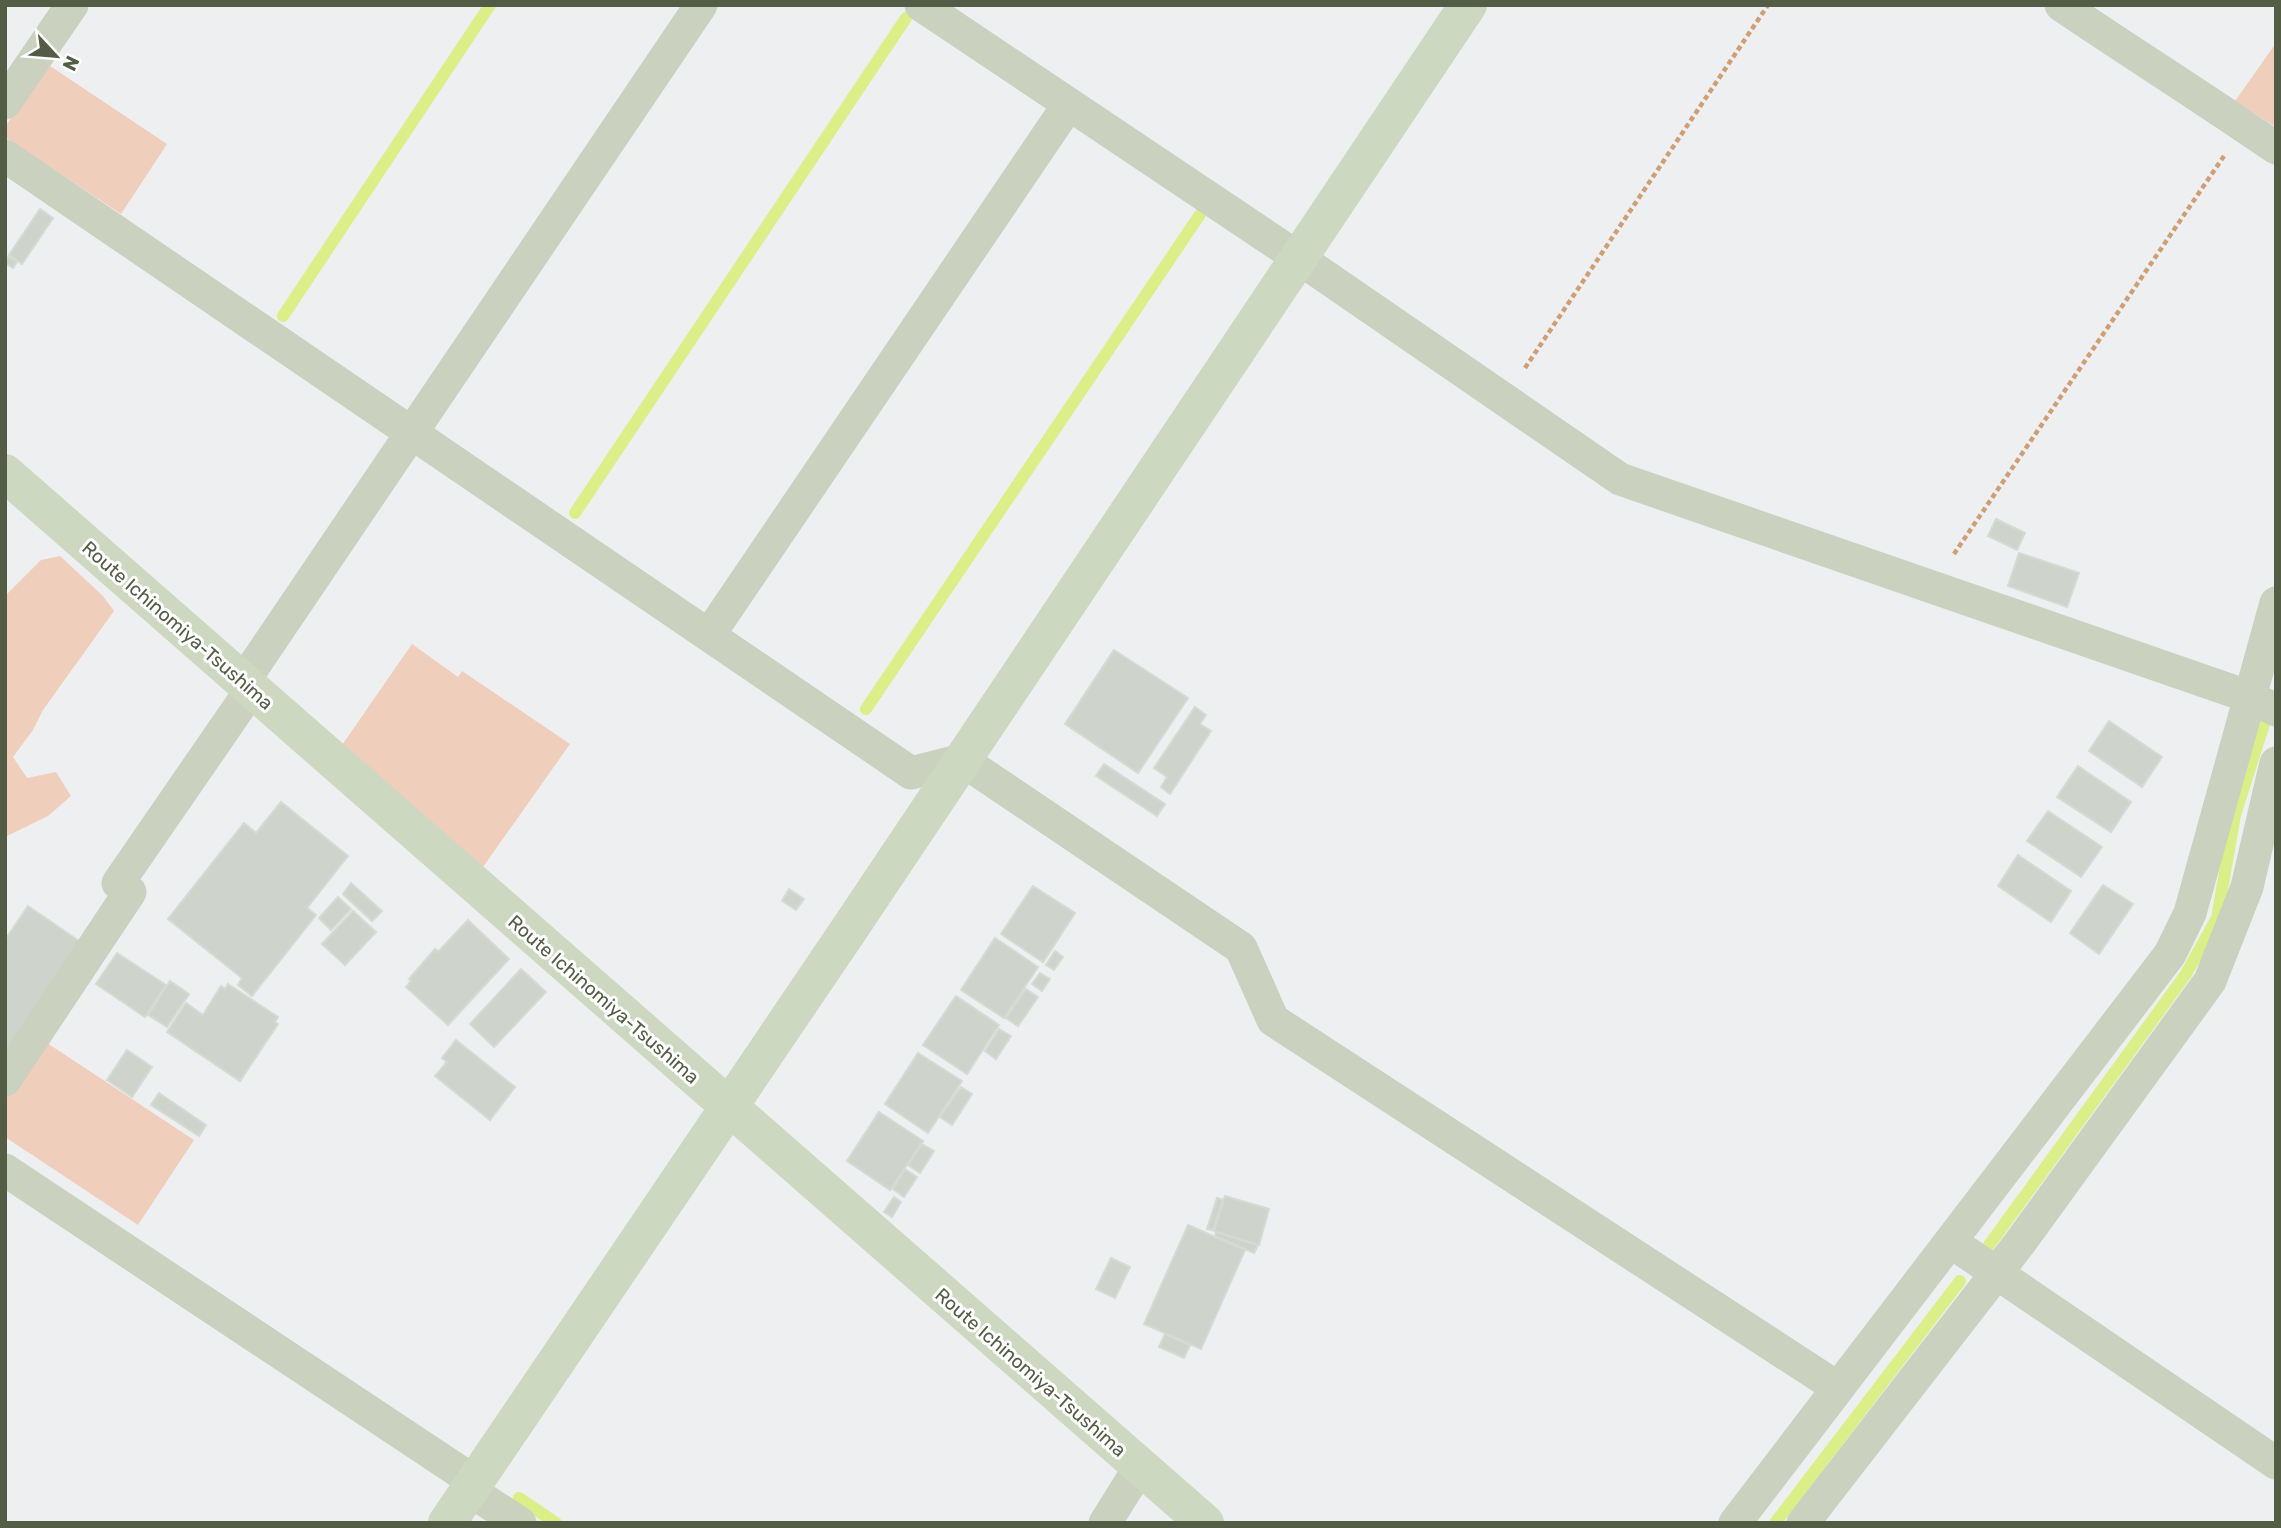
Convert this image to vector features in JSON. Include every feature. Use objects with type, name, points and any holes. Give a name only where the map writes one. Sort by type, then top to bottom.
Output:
[{"type":"street","points":[[5,103],[72,5]]},
{"type":"street","points":[[5,1080],[130,892],[118,883],[411,433],[701,5]]},
{"type":"street","points":[[921,5],[1300,259],[1620,480],[2263,703]]},
{"type":"street","points":[[447,1523],[1300,259],[1468,5]]},
{"type":"street","points":[[2061,5],[2276,148]]},
{"type":"street","points":[[709,635],[1069,104]]},
{"type":"street","points":[[5,156],[911,773],[962,760],[1241,948],[1273,1020],[1838,1388]]},
{"type":"street","name":"Route Ichinomiya-Tsushima","points":[[5,473],[1205,1523]]},
{"type":"street","points":[[1735,1523],[2170,954],[2190,913],[2263,703],[2276,603]]},
{"type":"street","points":[[1803,1523],[1997,1272],[2210,981],[2247,887],[2276,763]]},
{"type":"street","points":[[5,1170],[472,1486],[520,1523]]},
{"type":"street","points":[[1951,1242],[2276,1463]]},
{"type":"street","points":[[1105,1523],[1140,1466]]},
{"type":"path","points":[[1504,400],[1768,5]]},
{"type":"path","points":[[1941,590],[1951,559],[2244,127]]},
{"type":"shaded area","points":[[2276,43],[2276,127],[2235,101]]},
{"type":"shaded area","points":[[47,64],[167,144],[121,214],[5,137],[5,127]]},
{"type":"shaded area","points":[[60,556],[102,595],[114,611],[13,757],[27,778],[56,772],[71,796],[48,816],[5,837],[5,596],[41,560]]},
{"type":"shaded area","points":[[412,644],[458,677],[462,671],[570,744],[483,867],[342,745]]},
{"type":"shaded area","points":[[41,1039],[194,1140],[138,1225],[5,1137],[5,1093]]},
{"type":"building","points":[[40,209],[53,218],[22,264],[9,255]]},
{"type":"building","points":[[9,256],[17,262],[13,268],[5,263]]},
{"type":"building","points":[[1996,519],[2025,533],[2017,550],[1988,536]]},
{"type":"building","points":[[2019,553],[2079,573],[2067,607],[2008,586]]},
{"type":"building","points":[[1114,650],[1188,698],[1138,773],[1065,724]]},
{"type":"building","points":[[1195,707],[1206,715],[1200,724],[1211,731],[1170,794],[1161,787],[1167,777],[1154,768]]},
{"type":"building","points":[[2109,721],[2162,757],[2142,787],[2089,751]]},
{"type":"building","points":[[1104,764],[1165,804],[1157,816],[1096,776]]},
{"type":"building","points":[[2078,766],[2131,802],[2111,832],[2057,797]]},
{"type":"building","points":[[281,802],[348,856],[307,908],[316,915],[252,996],[238,985],[242,978],[168,919],[244,823],[256,833]]},
{"type":"building","points":[[2048,811],[2102,847],[2081,877],[2027,841]]},
{"type":"building","points":[[2018,855],[2071,891],[2051,922],[1998,886]]},
{"type":"building","points":[[351,883],[382,911],[372,921],[343,894]]},
{"type":"building","points":[[2103,885],[2133,904],[2099,954],[2070,933]]},
{"type":"building","points":[[1033,886],[1075,913],[1043,962],[1001,934]]},
{"type":"building","points":[[789,889],[804,899],[796,910],[782,901]]},
{"type":"building","points":[[338,897],[351,909],[331,930],[319,918]]},
{"type":"building","points":[[28,906],[85,945],[5,1063],[5,940]]},
{"type":"building","points":[[353,911],[376,932],[345,965],[322,944]]},
{"type":"building","points":[[468,920],[509,959],[448,1025],[406,987],[411,981],[409,979],[435,949],[438,952]]},
{"type":"building","points":[[995,938],[1038,967],[1004,1018],[961,990]]},
{"type":"building","points":[[1055,951],[1063,957],[1054,970],[1046,965]]},
{"type":"building","points":[[117,953],[166,985],[145,1017],[96,984]]},
{"type":"building","points":[[521,969],[546,992],[494,1047],[470,1024]]},
{"type":"building","points":[[1040,973],[1050,979],[1042,991],[1032,984]]},
{"type":"building","points":[[170,981],[189,994],[167,1027],[148,1015]]},
{"type":"building","points":[[228,984],[278,1017],[275,1022],[278,1024],[240,1081],[167,1032],[186,1003],[203,1015],[221,986],[225,989]]},
{"type":"building","points":[[1026,989],[1038,997],[1018,1026],[1006,1018]]},
{"type":"building","points":[[956,996],[999,1025],[967,1074],[923,1045]]},
{"type":"building","points":[[999,1029],[1011,1036],[996,1059],[985,1051]]},
{"type":"building","points":[[456,1040],[515,1087],[490,1120],[435,1076],[447,1062],[442,1058]]},
{"type":"building","points":[[127,1050],[152,1067],[132,1097],[107,1080]]},
{"type":"building","points":[[918,1053],[962,1081],[928,1133],[885,1104]]},
{"type":"building","points":[[961,1087],[972,1094],[952,1125],[940,1117]]},
{"type":"building","points":[[159,1093],[206,1125],[199,1136],[151,1105]]},
{"type":"building","points":[[879,1112],[923,1141],[890,1190],[847,1161]]},
{"type":"building","points":[[922,1144],[934,1151],[920,1173],[908,1165]]},
{"type":"building","points":[[905,1169],[917,1177],[904,1197],[893,1189]]},
{"type":"building","points":[[1225,1196],[1269,1209],[1259,1245],[1214,1231]]},
{"type":"building","points":[[894,1197],[901,1202],[892,1217],[884,1212]]},
{"type":"building","points":[[1217,1198],[1223,1200],[1213,1230],[1207,1229]]},
{"type":"building","points":[[1188,1225],[1245,1250],[1201,1349],[1144,1324]]},
{"type":"building","points":[[1216,1232],[1258,1245],[1254,1253],[1215,1236]]},
{"type":"building","points":[[1111,1258],[1130,1267],[1115,1298],[1096,1289]]},
{"type":"building","points":[[1165,1334],[1190,1345],[1184,1358],[1159,1347]]},
{"type":"waterway","points":[[283,316],[490,5]]},
{"type":"waterway","points":[[575,513],[906,18]]},
{"type":"waterway","points":[[866,709],[1201,213]]},
{"type":"waterway","points":[[1984,1252],[2186,974],[2217,918],[2235,815],[2264,724]]},
{"type":"waterway","points":[[1775,1523],[1960,1281]]},
{"type":"waterway","points":[[519,1498],[556,1523]]}]
